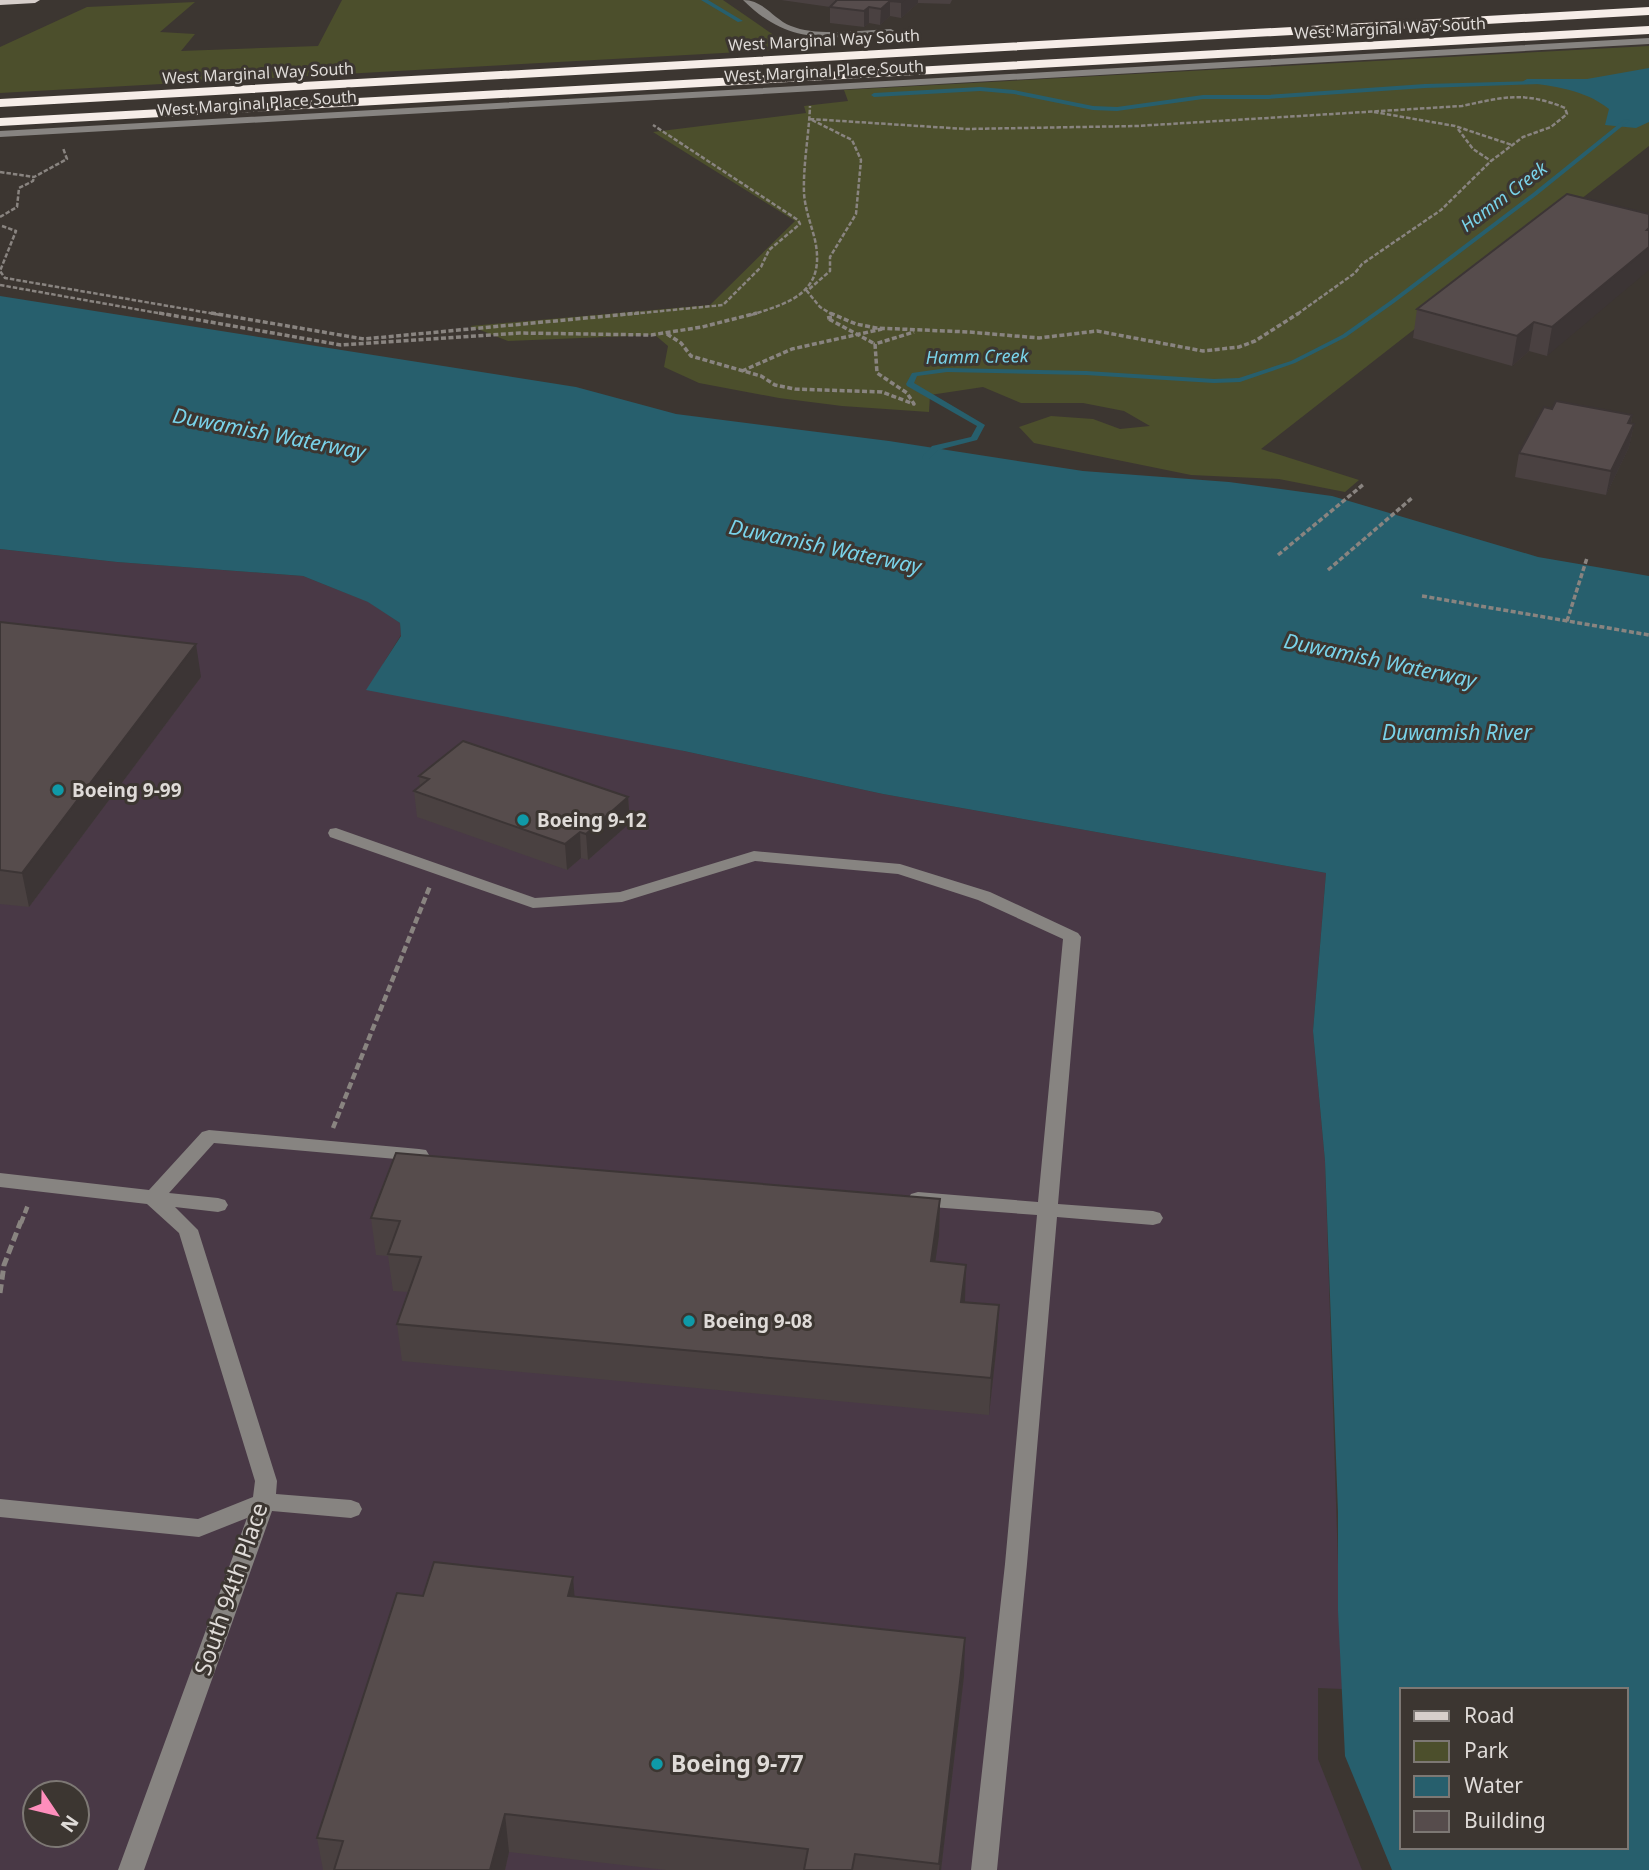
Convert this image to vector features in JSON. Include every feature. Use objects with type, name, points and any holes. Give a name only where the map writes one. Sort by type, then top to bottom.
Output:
[{"type":"highway","name":"West Marginal Way South","points":[[0,103],[1649,11]]},
{"type":"highway","name":"West Marginal Way South","points":[[0,122],[1649,30]]},
{"type":"main road","points":[[0,2],[36,0]]},
{"type":"street","points":[[748,0],[786,28],[811,34],[891,32]]},
{"type":"street","name":"West Marginal Place South","points":[[0,134],[1649,41]]},
{"type":"street","points":[[336,834],[533,903],[622,897],[754,856],[900,869],[984,896],[1072,937],[1016,1564],[984,1870]]},
{"type":"street","points":[[153,1198],[209,1136],[437,1157]]},
{"type":"street","points":[[0,1180],[218,1205]]},
{"type":"street","points":[[899,1197],[1153,1218]]},
{"type":"street","name":"South 94th Place","points":[[131,1870],[264,1502],[266,1481],[188,1230],[153,1198]]},
{"type":"street","points":[[0,1507],[199,1528],[264,1502],[351,1508]]},
{"type":"path","points":[[807,291],[814,302],[832,317],[855,324],[918,331],[959,331],[1041,338],[1093,331],[1191,348],[1215,350],[1240,347],[1278,327],[1355,273],[1362,264],[1441,210],[1491,160],[1523,137],[1558,123],[1567,112],[1542,98],[1514,95],[1462,106],[1138,126],[967,129],[810,119]]},
{"type":"path","points":[[800,103],[810,104],[804,200],[815,243],[817,266],[815,279],[807,291]]},
{"type":"path","points":[[1363,111],[1455,126],[1513,145]]},
{"type":"path","points":[[0,285],[341,345],[388,345],[522,332],[667,334],[758,313],[793,300],[830,271],[830,257],[856,214],[861,167],[852,140],[810,119]]},
{"type":"path","points":[[1,225],[16,232],[0,271],[5,278],[364,339],[723,305],[761,267],[769,250],[800,224],[794,217],[653,125]]},
{"type":"path","points":[[1455,126],[1473,149],[1491,160]]},
{"type":"path","points":[[0,217],[17,207],[19,188],[67,159],[63,141]]},
{"type":"path","points":[[0,172],[34,177]]},
{"type":"path","points":[[832,317],[827,318],[875,344],[918,331]]},
{"type":"path","points":[[742,371],[791,349],[890,328]]},
{"type":"path","points":[[667,334],[681,343],[691,356],[761,376],[775,385],[882,392],[914,404],[906,393],[877,373],[875,344]]},
{"type":"path","points":[[1278,555],[1364,484]]},
{"type":"path","points":[[1328,570],[1412,498]]},
{"type":"path","points":[[1567,621],[1587,558]]},
{"type":"path","points":[[1422,596],[1649,635]]},
{"type":"path","points":[[325,1147],[437,869]]},
{"type":"path","points":[[0,1293],[4,1265],[30,1201]]},
{"type":"shaded area","points":[[0,549],[117,562],[303,576],[369,602],[400,623],[401,635],[383,664],[684,751],[883,794],[1326,873],[1313,1031],[1325,1161],[1342,1689],[1318,1688],[1318,1759],[1362,1870],[0,1870]]},
{"type":"green space","points":[[342,0],[723,0],[794,49],[0,93],[0,47],[87,7],[195,2],[160,32],[195,34],[181,51],[318,46]]},
{"type":"green space","points":[[1649,46],[1649,146],[1261,449],[1359,480],[1345,492],[1279,479],[1191,475],[1034,443],[1019,427],[1051,416],[1093,419],[1120,429],[1150,426],[1124,411],[1083,403],[1021,403],[983,387],[930,395],[929,412],[842,406],[779,398],[699,383],[664,367],[668,346],[655,335],[508,341],[470,326],[710,305],[795,221],[653,132],[806,113],[804,106],[848,101],[844,90]]},
{"type":"water","points":[[1649,68],[1649,122],[1636,128],[1605,125],[1609,109],[1589,97],[1522,82],[1527,79],[1587,79]]},
{"type":"water","name":"Duwamish River","points":[[0,296],[576,387],[676,414],[889,441],[1083,471],[1229,482],[1332,496],[1538,557],[1649,576],[1649,1870],[1392,1870],[1345,1756],[1338,1611],[1338,1512],[1325,1161],[1313,1031],[1326,873],[883,794],[684,751],[366,690],[401,636],[400,623],[368,602],[303,576],[117,562],[0,549]]},
{"type":"building","points":[[837,0],[904,0],[890,1],[881,9],[869,7],[864,11],[830,7]]},
{"type":"building","points":[[1567,194],[1649,214],[1649,247],[1552,327],[1534,322],[1517,336],[1417,309]]},
{"type":"building","points":[[1556,401],[1632,415],[1628,423],[1634,424],[1611,471],[1519,453],[1544,407],[1552,409]]},
{"type":"building","name":"Boeing 9-99","points":[[0,622],[196,644],[22,873],[0,870]]},
{"type":"building","points":[[463,741],[628,797],[586,834],[580,832],[565,844],[414,791],[429,779],[419,776]]},
{"type":"building","name":"Boeing 9-08","points":[[396,1153],[940,1199],[931,1261],[966,1265],[961,1302],[999,1305],[991,1378],[397,1324],[421,1257],[388,1254],[400,1221],[371,1218]]},
{"type":"building","name":"Boeing 9-77","points":[[434,1562],[573,1577],[568,1596],[965,1638],[939,1864],[855,1854],[852,1870],[804,1870],[808,1849],[505,1814],[490,1870],[334,1870],[343,1841],[317,1838],[397,1593],[423,1596]]},
{"type":"waterway","name":"Hamm Creek","points":[[704,0],[740,21]]},
{"type":"waterway","name":"Hamm Creek","points":[[874,95],[980,89],[1014,92],[1093,108],[1117,109],[1203,97],[1268,97],[1425,86],[1539,83]]},
{"type":"waterway","name":"Hamm Creek","points":[[926,457],[935,448],[974,438],[981,425],[910,384],[914,374],[947,370],[1086,373],[1214,381],[1240,380],[1293,362],[1344,336],[1392,302],[1535,194],[1627,120]]},
{"type":"place","name":"Boeing 9-99","points":[[58,790]]},
{"type":"place","name":"Boeing 9-12","points":[[523,820]]},
{"type":"place","name":"Boeing 9-08","points":[[689,1321]]},
{"type":"place","name":"Boeing 9-77","points":[[657,1764]]},
{"type":"water label","name":"Duwamish Waterway","points":[[269,434]]},
{"type":"water label","name":"Duwamish Waterway","points":[[825,547]]},
{"type":"water label","name":"Duwamish Waterway","points":[[1380,661]]}]
